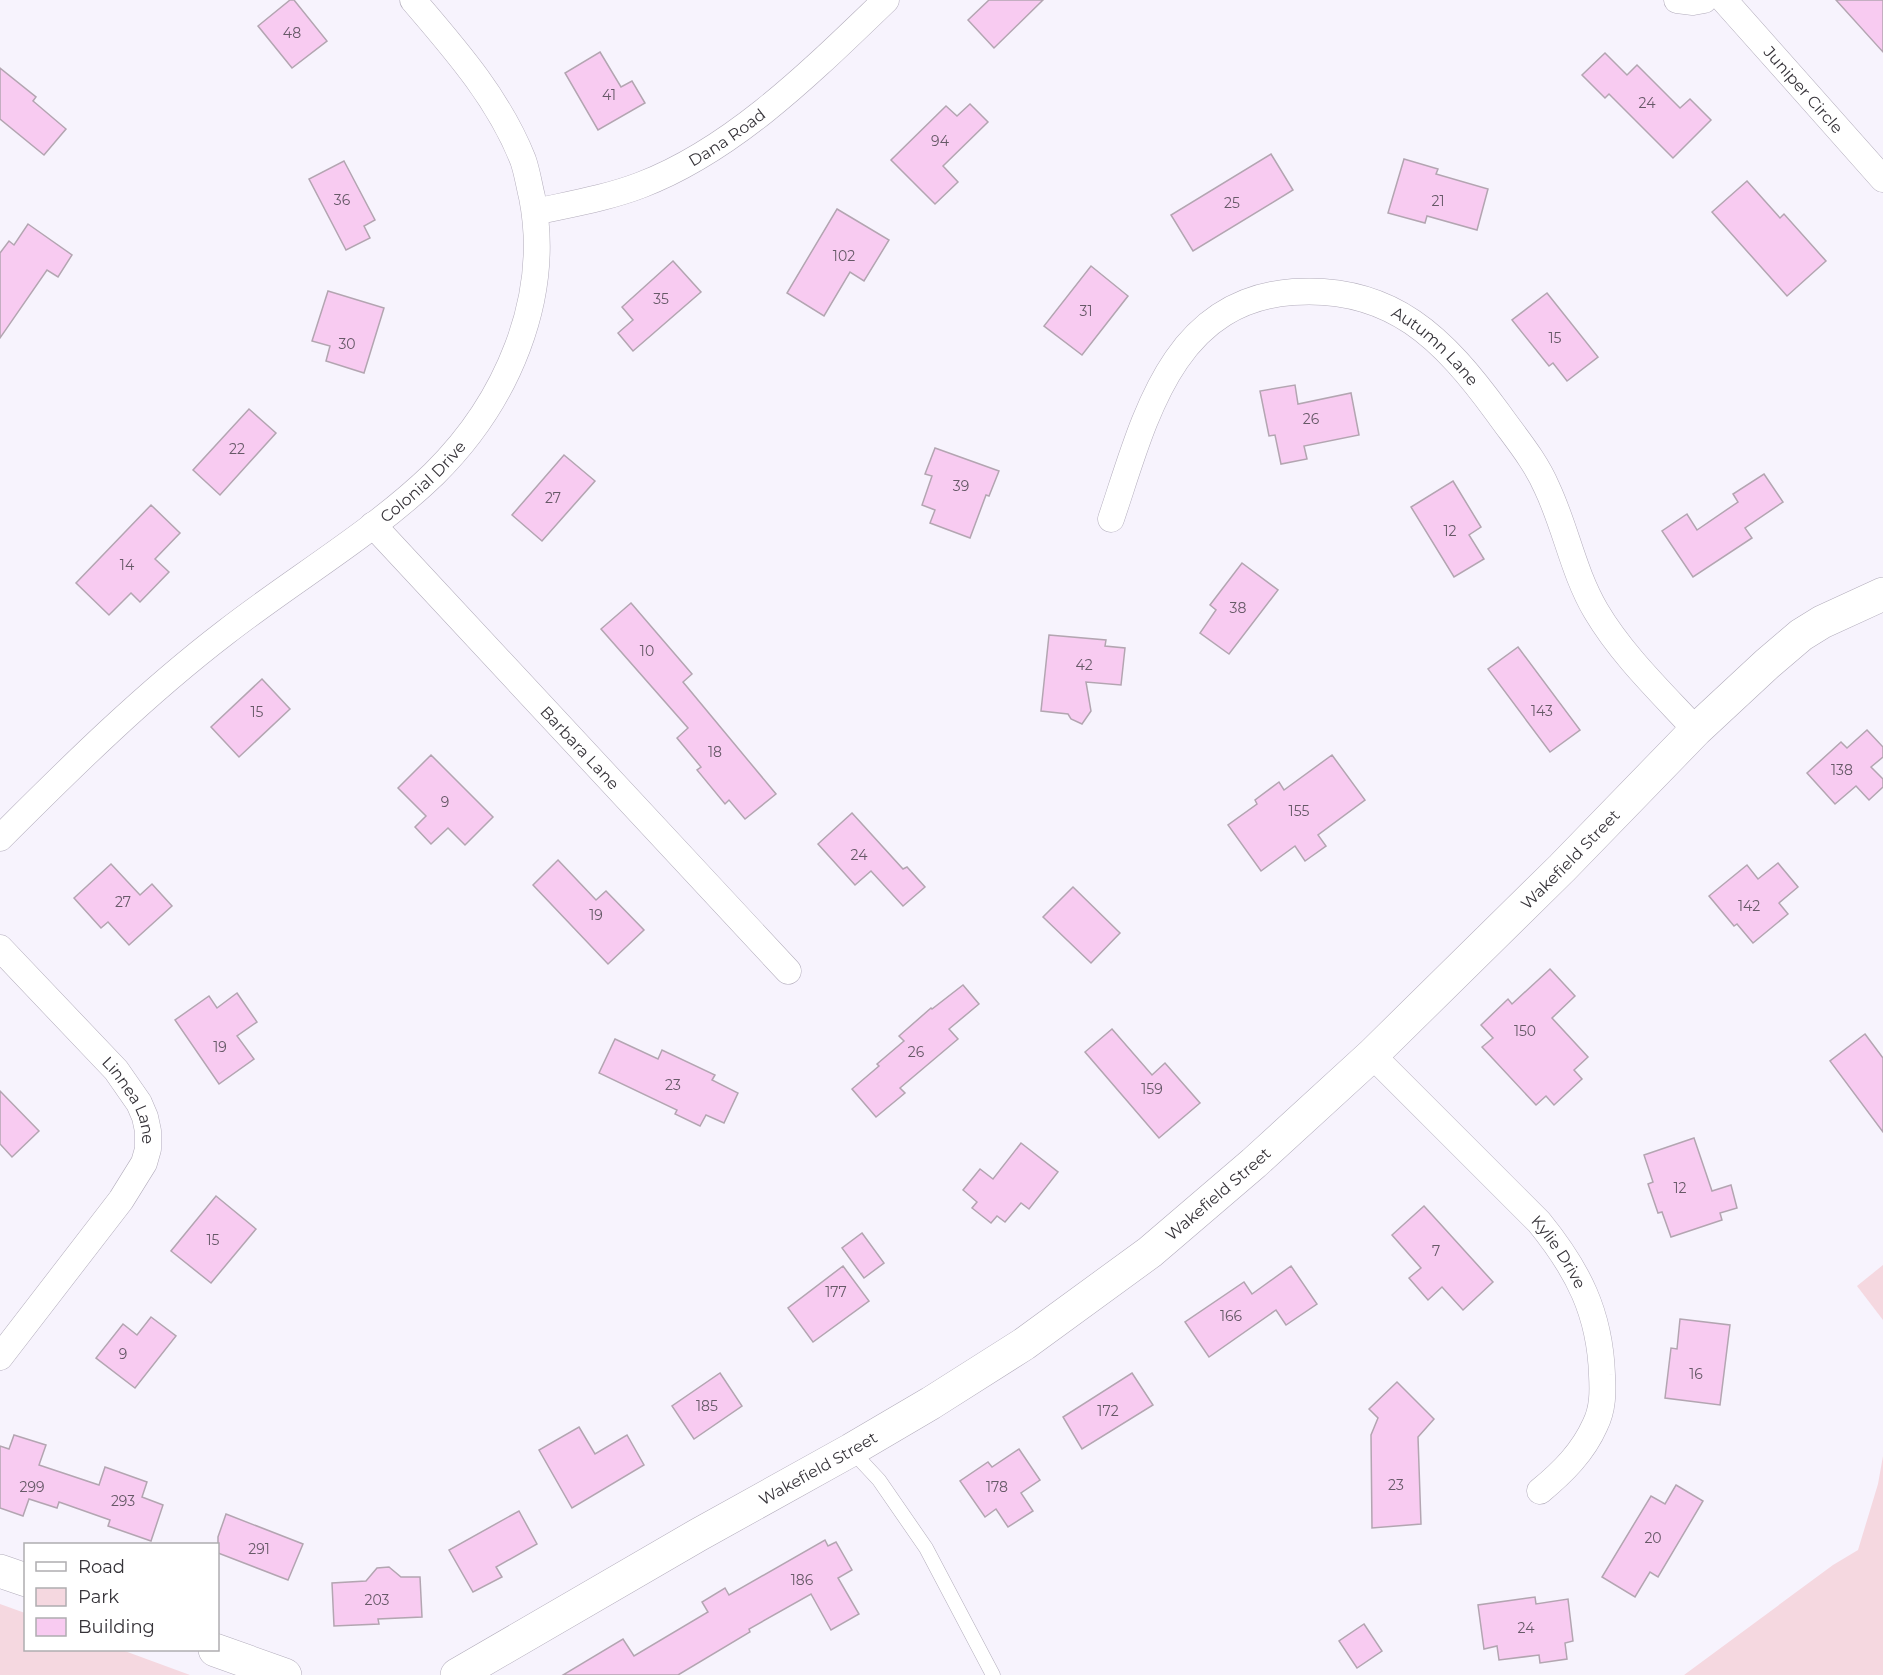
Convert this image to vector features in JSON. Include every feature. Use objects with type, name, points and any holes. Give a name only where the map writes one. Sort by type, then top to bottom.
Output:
[{"type":"street","name":"Colonial Drive","points":[[0,838],[93,745],[165,682],[253,610],[373,525],[435,473],[465,440],[488,408],[504,378],[519,345],[530,310],[536,263],[535,212],[524,162],[502,116],[486,90],[413,0]]},
{"type":"street","name":"Dana Road","points":[[535,212],[600,198],[642,184],[681,166],[717,144],[761,112],[804,77],[886,0]]},
{"type":"street","points":[[1677,0],[1693,2],[1704,0]]},
{"type":"street","name":"Juniper Circle","points":[[1724,0],[1883,179]]},
{"type":"street","name":"Autumn Lane","points":[[1111,519],[1158,388],[1181,352],[1198,334],[1233,309],[1264,297],[1283,293],[1330,292],[1367,300],[1410,320],[1425,330],[1439,342],[1481,390],[1530,457],[1547,486],[1577,571],[1597,612],[1630,658],[1696,730]]},
{"type":"street","name":"Barbara Lane","points":[[373,525],[788,970]]},
{"type":"street","name":"Wakefield Street","points":[[457,1675],[931,1403],[1024,1344],[1150,1252],[1254,1163],[1372,1055],[1562,868],[1696,730],[1767,664],[1801,635],[1822,622],[1883,594]]},
{"type":"street","name":"Linnea Lane","points":[[0,948],[116,1070],[145,1117],[148,1149],[144,1163],[121,1200],[0,1357]]},
{"type":"street","name":"Kylie Drive","points":[[1372,1055],[1539,1222],[1561,1249],[1584,1290],[1598,1334],[1601,1357],[1603,1392],[1599,1414],[1588,1439],[1578,1454],[1540,1491]]},
{"type":"street","points":[[0,1571],[24,1579]]},
{"type":"street","points":[[218,1651],[285,1675]]},
{"type":"lane","points":[[851,1450],[879,1480],[926,1548],[993,1675]]},
{"type":"green space","points":[[1883,1265],[1883,1320],[1857,1286]]},
{"type":"green space","points":[[1883,1456],[1883,1675],[1684,1675],[1833,1565],[1858,1550],[1878,1484]]},
{"type":"green space","points":[[0,1604],[24,1613],[24,1651],[125,1651],[190,1675],[0,1675]]},
{"type":"building","points":[[290,0],[294,0],[327,41],[292,68],[258,26]]},
{"type":"building","points":[[989,0],[1043,0],[994,48],[968,20]]},
{"type":"building","points":[[1836,0],[1883,0],[1883,52]]},
{"type":"building","points":[[600,52],[621,87],[632,81],[645,103],[598,130],[565,73]]},
{"type":"building","points":[[1605,53],[1627,75],[1637,65],[1680,108],[1690,99],[1711,120],[1673,158],[1609,94],[1605,98],[1582,75]]},
{"type":"building","points":[[0,68],[36,97],[33,101],[66,129],[44,155],[0,119]]},
{"type":"building","points":[[970,104],[988,122],[943,166],[958,182],[935,204],[891,160],[946,106],[957,116]]},
{"type":"building","points":[[1271,154],[1293,190],[1193,251],[1171,215]]},
{"type":"building","points":[[1404,159],[1438,169],[1436,174],[1488,189],[1477,230],[1427,216],[1425,223],[1388,213]]},
{"type":"building","points":[[344,161],[375,220],[364,226],[370,238],[346,250],[309,179]]},
{"type":"building","points":[[1747,181],[1780,218],[1784,214],[1826,261],[1787,296],[1712,212]]},
{"type":"building","points":[[837,209],[889,240],[864,281],[850,272],[824,316],[787,293]]},
{"type":"building","points":[[28,224],[72,255],[58,277],[47,270],[0,338],[0,253],[9,241],[14,245]]},
{"type":"building","points":[[673,261],[701,292],[633,351],[618,333],[633,320],[622,307]]},
{"type":"building","points":[[1091,266],[1128,296],[1082,355],[1044,326]]},
{"type":"building","points":[[328,291],[384,308],[364,373],[326,361],[330,346],[312,341]]},
{"type":"building","points":[[1547,293],[1598,357],[1567,381],[1553,363],[1549,366],[1512,320]]},
{"type":"building","points":[[1295,385],[1298,404],[1351,393],[1359,435],[1304,446],[1307,459],[1281,464],[1275,435],[1269,436],[1260,391]]},
{"type":"building","points":[[249,409],[276,433],[220,495],[193,470]]},
{"type":"building","points":[[935,448],[999,471],[989,496],[986,495],[970,538],[930,523],[935,510],[922,505],[932,476],[925,474]]},
{"type":"building","points":[[564,455],[595,481],[542,541],[512,515]]},
{"type":"building","points":[[1764,474],[1783,502],[1745,528],[1752,538],[1693,577],[1662,531],[1687,514],[1697,530],[1738,502],[1733,494]]},
{"type":"building","points":[[1453,481],[1481,527],[1469,535],[1484,559],[1454,577],[1411,507]]},
{"type":"building","points":[[151,505],[180,533],[155,559],[169,572],[140,602],[131,593],[109,615],[76,583]]},
{"type":"building","points":[[1242,563],[1278,590],[1229,654],[1200,633],[1216,610],[1210,605]]},
{"type":"building","points":[[631,603],[692,674],[683,682],[776,794],[745,819],[729,800],[725,804],[697,770],[701,767],[677,738],[688,728],[601,629]]},
{"type":"building","points":[[1049,635],[1106,640],[1105,646],[1125,648],[1121,685],[1086,682],[1091,711],[1082,724],[1071,719],[1068,714],[1041,711]]},
{"type":"building","points":[[1518,647],[1580,730],[1550,752],[1488,669]]},
{"type":"building","points":[[262,679],[290,709],[239,757],[211,727]]},
{"type":"building","points":[[1867,730],[1883,747],[1883,757],[1871,767],[1883,779],[1883,787],[1869,800],[1856,786],[1835,804],[1807,773],[1841,742],[1847,748]]},
{"type":"building","points":[[431,755],[493,817],[465,845],[448,828],[431,844],[415,827],[426,816],[398,788]]},
{"type":"building","points":[[1332,755],[1365,800],[1318,835],[1326,846],[1305,861],[1295,846],[1261,871],[1228,825],[1257,804],[1255,800],[1279,782],[1284,790]]},
{"type":"building","points":[[852,813],[903,869],[907,867],[925,887],[903,906],[871,871],[855,885],[818,844]]},
{"type":"building","points":[[558,860],[596,900],[606,891],[644,930],[608,964],[533,885]]},
{"type":"building","points":[[1778,863],[1798,887],[1779,903],[1788,914],[1753,943],[1737,924],[1734,926],[1709,896],[1747,865],[1758,879]]},
{"type":"building","points":[[111,864],[140,895],[152,884],[172,906],[129,945],[108,922],[101,928],[74,898]]},
{"type":"building","points":[[1073,887],[1120,933],[1091,963],[1043,917]]},
{"type":"building","points":[[1550,969],[1575,996],[1552,1018],[1588,1057],[1574,1070],[1582,1079],[1554,1105],[1546,1096],[1536,1105],[1482,1047],[1493,1038],[1481,1025],[1508,999],[1512,1004]]},
{"type":"building","points":[[963,985],[979,1004],[949,1029],[958,1039],[900,1088],[905,1093],[876,1117],[852,1089],[904,1041],[899,1036],[931,1008]]},
{"type":"building","points":[[237,993],[257,1022],[237,1036],[254,1059],[219,1084],[175,1020],[209,996],[217,1008]]},
{"type":"building","points":[[1112,1029],[1152,1075],[1165,1063],[1200,1103],[1159,1138],[1085,1052]]},
{"type":"building","points":[[1865,1034],[1883,1058],[1883,1132],[1830,1061]]},
{"type":"building","points":[[615,1039],[658,1059],[662,1050],[715,1075],[712,1080],[738,1093],[724,1123],[706,1115],[700,1126],[675,1114],[677,1110],[599,1073]]},
{"type":"building","points":[[0,1091],[39,1131],[12,1157],[0,1144]]},
{"type":"building","points":[[1694,1138],[1712,1191],[1731,1185],[1737,1208],[1720,1213],[1722,1220],[1671,1237],[1662,1212],[1658,1213],[1648,1184],[1653,1182],[1644,1155]]},
{"type":"building","points":[[1021,1143],[1058,1172],[1029,1209],[1021,1203],[1005,1222],[997,1216],[991,1223],[972,1208],[977,1202],[963,1190],[980,1169],[993,1179]]},
{"type":"building","points":[[216,1196],[256,1229],[211,1283],[171,1251]]},
{"type":"building","points":[[1424,1206],[1493,1282],[1463,1310],[1442,1287],[1428,1300],[1409,1278],[1421,1268],[1392,1235]]},
{"type":"building","points":[[862,1233],[884,1263],[864,1278],[842,1248]]},
{"type":"building","points":[[843,1266],[869,1301],[813,1342],[788,1308]]},
{"type":"building","points":[[1291,1266],[1317,1304],[1286,1325],[1276,1310],[1209,1357],[1185,1322],[1244,1282],[1252,1294]]},
{"type":"building","points":[[151,1317],[176,1336],[135,1388],[96,1358],[123,1324],[137,1335]]},
{"type":"building","points":[[1680,1319],[1730,1325],[1720,1405],[1665,1398],[1671,1348],[1677,1349]]},
{"type":"building","points":[[720,1373],[742,1406],[694,1439],[672,1406]]},
{"type":"building","points":[[1132,1373],[1153,1405],[1082,1449],[1063,1417]]},
{"type":"building","points":[[1397,1382],[1434,1419],[1418,1437],[1421,1524],[1372,1528],[1371,1435],[1378,1418],[1369,1409]]},
{"type":"building","points":[[579,1427],[595,1454],[627,1435],[644,1465],[572,1508],[539,1450]]},
{"type":"building","points":[[14,1435],[46,1445],[39,1465],[99,1485],[105,1467],[147,1482],[142,1497],[163,1505],[151,1541],[108,1526],[110,1520],[59,1502],[57,1508],[29,1499],[23,1516],[0,1508],[0,1446],[9,1449]]},
{"type":"building","points":[[1019,1449],[1040,1480],[1021,1493],[1033,1511],[1008,1527],[996,1509],[985,1517],[960,1481],[988,1462],[992,1467]]},
{"type":"building","points":[[1676,1485],[1703,1501],[1658,1577],[1650,1572],[1635,1597],[1602,1577],[1651,1496],[1665,1504]]},
{"type":"building","points":[[519,1511],[537,1544],[496,1567],[502,1577],[473,1592],[449,1550]]},
{"type":"building","points":[[226,1514],[303,1544],[288,1580],[219,1553],[218,1537]]},
{"type":"building","points":[[825,1540],[828,1546],[836,1542],[852,1570],[838,1578],[859,1614],[831,1630],[811,1594],[749,1629],[750,1632],[678,1675],[563,1675],[623,1639],[634,1656],[708,1612],[702,1602],[725,1588],[729,1595]]},
{"type":"building","points":[[389,1567],[401,1577],[420,1577],[422,1617],[378,1619],[379,1624],[334,1626],[332,1583],[366,1581],[377,1568]]},
{"type":"building","points":[[1535,1597],[1536,1604],[1568,1599],[1573,1641],[1565,1643],[1567,1659],[1540,1663],[1539,1655],[1499,1660],[1497,1646],[1484,1649],[1478,1605]]},
{"type":"building","points":[[1364,1624],[1382,1651],[1357,1668],[1339,1641]]}]
